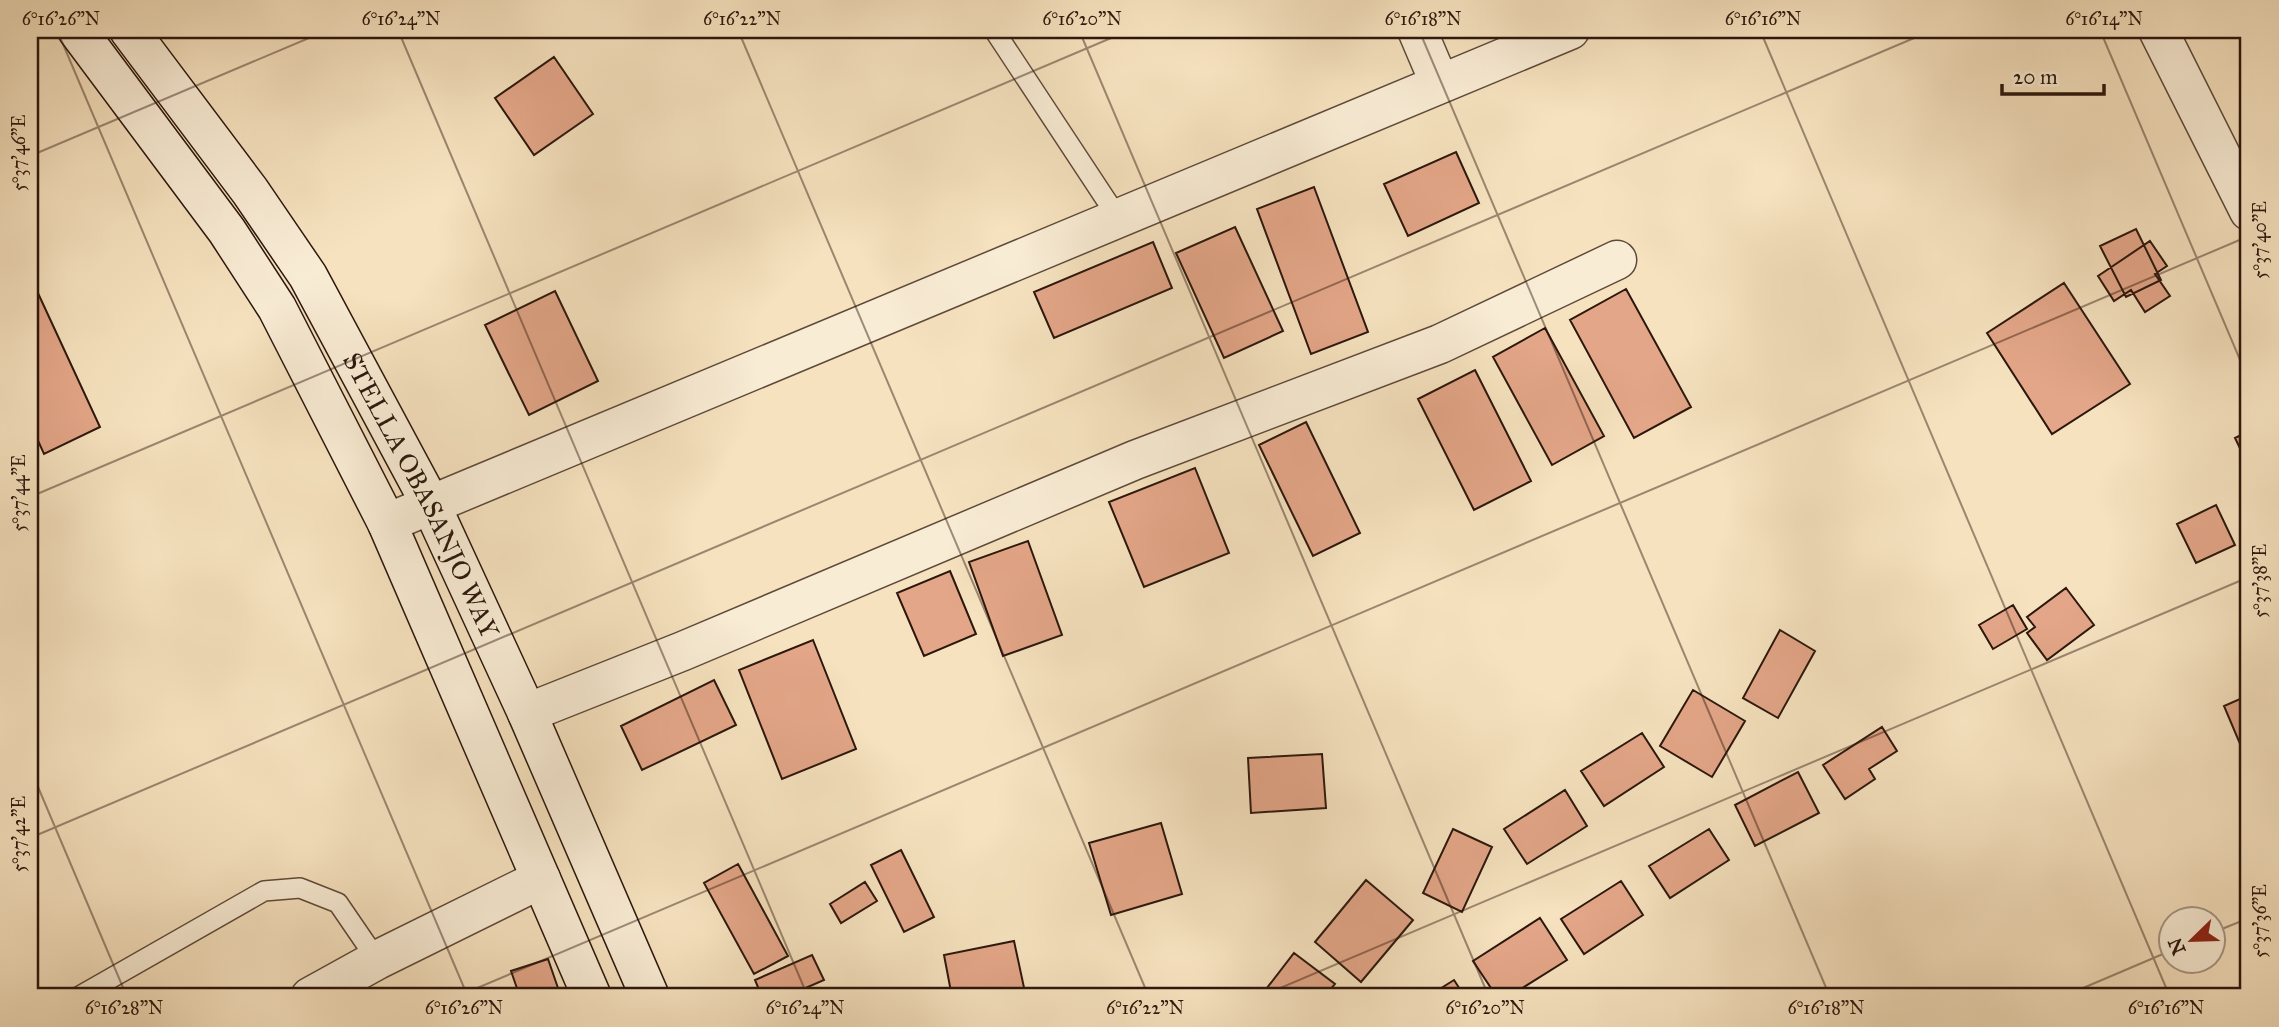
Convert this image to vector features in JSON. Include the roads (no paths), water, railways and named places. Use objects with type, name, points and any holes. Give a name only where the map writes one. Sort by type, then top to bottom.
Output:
[{"type":"street","points":[[77,30],[227,230],[277,308],[387,523],[592,997]]},
{"type":"street","name":"STELLA OBASANJO WAY","points":[[129,30],[250,191],[308,276],[432,505],[527,713],[650,997]]},
{"type":"street","points":[[1417,30],[1440,84]]},
{"type":"street","points":[[387,523],[1570,30]]},
{"type":"street","points":[[2158,30],[2249,211]]},
{"type":"street","points":[[527,713],[683,651],[1135,460],[1440,344],[1617,260]]},
{"type":"street","points":[[310,997],[377,960],[541,879]]},
{"type":"lane","points":[[994,30],[1118,218]]},
{"type":"lane","points":[[78,997],[264,891],[300,888],[338,903],[377,960]]}]
